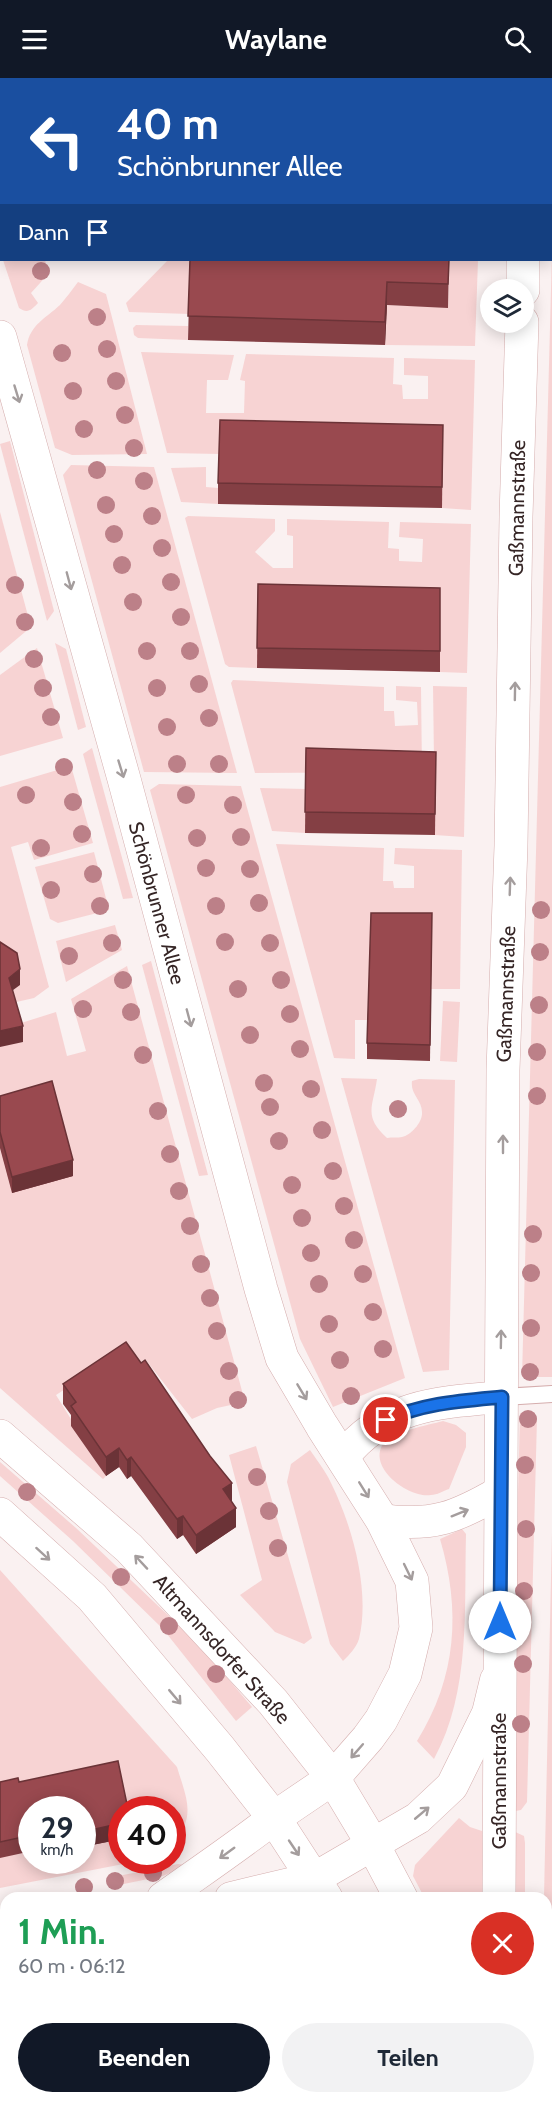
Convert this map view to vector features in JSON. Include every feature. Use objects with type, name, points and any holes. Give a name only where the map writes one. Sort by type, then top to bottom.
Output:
[{"type":"street","points":[[523,261],[523,279]]},
{"type":"street","name":"Gaßmannstraße","points":[[499,1892],[503,1070],[512,834],[516,518],[522,333]]},
{"type":"street","name":"Schönbrunner Allee","points":[[0,338],[124,779],[261,1289],[282,1358],[382,1520],[412,1581],[416,1628],[405,1674],[381,1720],[333,1778],[274,1818]]},
{"type":"street","points":[[342,1457],[351,1446],[379,1425],[411,1409],[440,1402],[502,1397]]},
{"type":"street","name":"Altmannsdorfer Straße","points":[[0,1436],[129,1548],[273,1702],[333,1778],[398,1892]]},
{"type":"street","points":[[382,1520],[418,1523],[447,1518],[471,1509],[500,1492]]},
{"type":"street","points":[[0,1514],[92,1597],[220,1749],[274,1818],[321,1888]]},
{"type":"street","name":"Gaßmannstraße","points":[[285,1892],[321,1888],[372,1843],[418,1818],[452,1786],[488,1713],[500,1665]]},
{"type":"street","points":[[171,1892],[223,1857],[274,1818]]},
{"type":"lane","points":[[502,1397],[552,1394]]},
{"type":"shaded area","points":[[3,261],[45,261],[49,273],[31,293],[38,303],[29,310],[19,308]]},
{"type":"shaded area","points":[[167,261],[382,261],[189,314],[129,312],[126,303]]},
{"type":"shaded area","points":[[449,261],[478,261],[475,346],[385,345],[387,305],[448,307]]},
{"type":"shaded area","points":[[552,261],[552,261],[552,1377],[522,1377]]},
{"type":"shaded area","points":[[78,282],[106,294],[147,454],[72,455],[55,448],[27,345],[35,327],[60,305]]},
{"type":"shaded area","points":[[136,325],[188,326],[188,340],[138,338],[134,335],[133,328]]},
{"type":"shaded area","points":[[141,352],[234,355],[228,380],[207,380],[206,413],[244,413],[245,381],[240,380],[246,354],[394,358],[393,384],[402,385],[403,399],[428,399],[428,376],[404,375],[404,358],[475,360],[471,510],[442,508],[220,454],[167,453]]},
{"type":"shaded area","points":[[10,441],[54,611],[47,621],[0,444]]},
{"type":"shaded area","points":[[71,465],[154,467],[237,773],[144,772],[63,475]]},
{"type":"shaded area","points":[[206,467],[206,487],[218,488],[218,504],[181,502],[171,468]]},
{"type":"shaded area","points":[[0,512],[31,627],[0,653]]},
{"type":"shaded area","points":[[188,516],[275,519],[275,531],[255,552],[273,568],[293,568],[293,536],[287,535],[287,519],[389,522],[388,548],[399,549],[399,561],[422,562],[423,539],[399,537],[400,522],[471,524],[467,673],[440,672],[440,609],[257,668],[229,667],[225,664],[185,518]]},
{"type":"shaded area","points":[[55,643],[66,649],[86,727],[78,730]]},
{"type":"shaded area","points":[[37,648],[63,738],[0,756],[0,675]]},
{"type":"shaded area","points":[[233,680],[384,687],[384,711],[394,711],[395,726],[418,725],[417,702],[396,700],[396,686],[421,687],[422,772],[255,773],[231,683]]},
{"type":"shaded area","points":[[433,686],[467,687],[464,837],[435,835]]},
{"type":"shaded area","points":[[92,748],[133,898],[123,899],[83,754]]},
{"type":"shaded area","points":[[71,766],[93,843],[34,860],[28,842],[11,847],[49,987],[34,998],[12,1003],[18,1024],[56,1012],[67,1056],[86,1051],[71,999],[127,966],[245,1402],[217,1408],[192,1419],[145,1359],[140,1363],[129,1347],[56,1395],[74,1424],[72,1426],[106,1476],[103,1479],[0,1388],[0,787]]},
{"type":"shaded area","points":[[159,784],[241,786],[405,1378],[333,1407],[300,1339],[150,790]]},
{"type":"shaded area","points":[[260,788],[306,789],[305,833],[272,831]]},
{"type":"shaded area","points":[[276,844],[384,848],[383,881],[393,881],[394,888],[414,888],[414,866],[394,864],[395,848],[462,850],[460,989],[431,989],[431,929],[368,1020],[355,1020],[355,1059],[334,1058]]},
{"type":"shaded area","points":[[94,852],[109,910],[58,923],[50,919],[35,867]]},
{"type":"shaded area","points":[[115,925],[122,950],[66,982],[56,941]]},
{"type":"shaded area","points":[[151,961],[208,1175],[199,1176],[142,965]]},
{"type":"shaded area","points":[[443,1001],[460,1002],[457,1062],[440,1061]]},
{"type":"shaded area","points":[[341,1078],[377,1079],[372,1117],[387,1138],[409,1134],[421,1120],[421,1108],[413,1090],[412,1081],[419,1079],[455,1080],[449,1370],[423,1372]]},
{"type":"shaded area","points":[[534,1412],[537,1418],[527,1802],[521,1810],[510,1812],[520,1413]]},
{"type":"shaded area","points":[[443,1421],[456,1425],[466,1433],[466,1447],[449,1489],[436,1494],[422,1495],[402,1487],[386,1472],[381,1463],[380,1453],[383,1444],[393,1436]]},
{"type":"shaded area","points":[[256,1446],[312,1638],[304,1644],[275,1632],[240,1595],[262,1580],[229,1455]]},
{"type":"shaded area","points":[[310,1450],[328,1477],[344,1514],[361,1577],[362,1619],[359,1639],[343,1661],[330,1644],[287,1482],[291,1464]]},
{"type":"shaded area","points":[[0,1462],[76,1528],[173,1620],[207,1654],[252,1707],[236,1721],[163,1629],[73,1541],[0,1476]]},
{"type":"shaded area","points":[[462,1529],[466,1534],[465,1620],[460,1678],[446,1733],[434,1759],[417,1741],[440,1692],[451,1643],[451,1592],[440,1539]]},
{"type":"shaded area","points":[[552,1532],[552,1892],[544,1892]]},
{"type":"shaded area","points":[[0,1570],[177,1767],[184,1788],[186,1796],[108,1796],[108,1867],[96,1869],[96,1796],[18,1796],[18,1874],[72,1874],[0,1888]]},
{"type":"shaded area","points":[[459,1818],[470,1827],[482,1831],[484,1892],[421,1892],[413,1876],[415,1865]]},
{"type":"shaded area","points":[[511,1830],[524,1836],[525,1892],[510,1892]]},
{"type":"shaded area","points":[[128,1874],[167,1874],[109,1887],[108,1878]]},
{"type":"building","points":[[190,261],[449,261],[448,284],[387,282],[385,322],[188,316]]},
{"type":"building","points":[[220,420],[443,425],[442,487],[218,483]]},
{"type":"building","points":[[258,584],[440,588],[440,651],[257,648]]},
{"type":"building","points":[[306,748],[436,752],[435,814],[305,812]]},
{"type":"building","points":[[371,913],[432,913],[430,1045],[367,1043]]},
{"type":"building","points":[[0,942],[17,953],[20,969],[9,978],[23,1026],[0,1031]]},
{"type":"building","points":[[52,1081],[73,1160],[12,1177],[0,1132],[0,1096]]},
{"type":"building","points":[[126,1342],[141,1363],[145,1360],[210,1456],[232,1483],[223,1489],[236,1508],[196,1535],[183,1516],[177,1519],[131,1457],[127,1460],[119,1448],[106,1457],[71,1406],[76,1402],[63,1384]]},
{"type":"building","points":[[118,1761],[125,1796],[108,1796],[108,1826],[96,1829],[96,1796],[18,1796],[18,1838],[0,1842],[0,1782],[18,1778],[19,1782]]},
{"type":"route","points":[[386,1420],[411,1409],[440,1402],[502,1397],[500,1622]]}]
